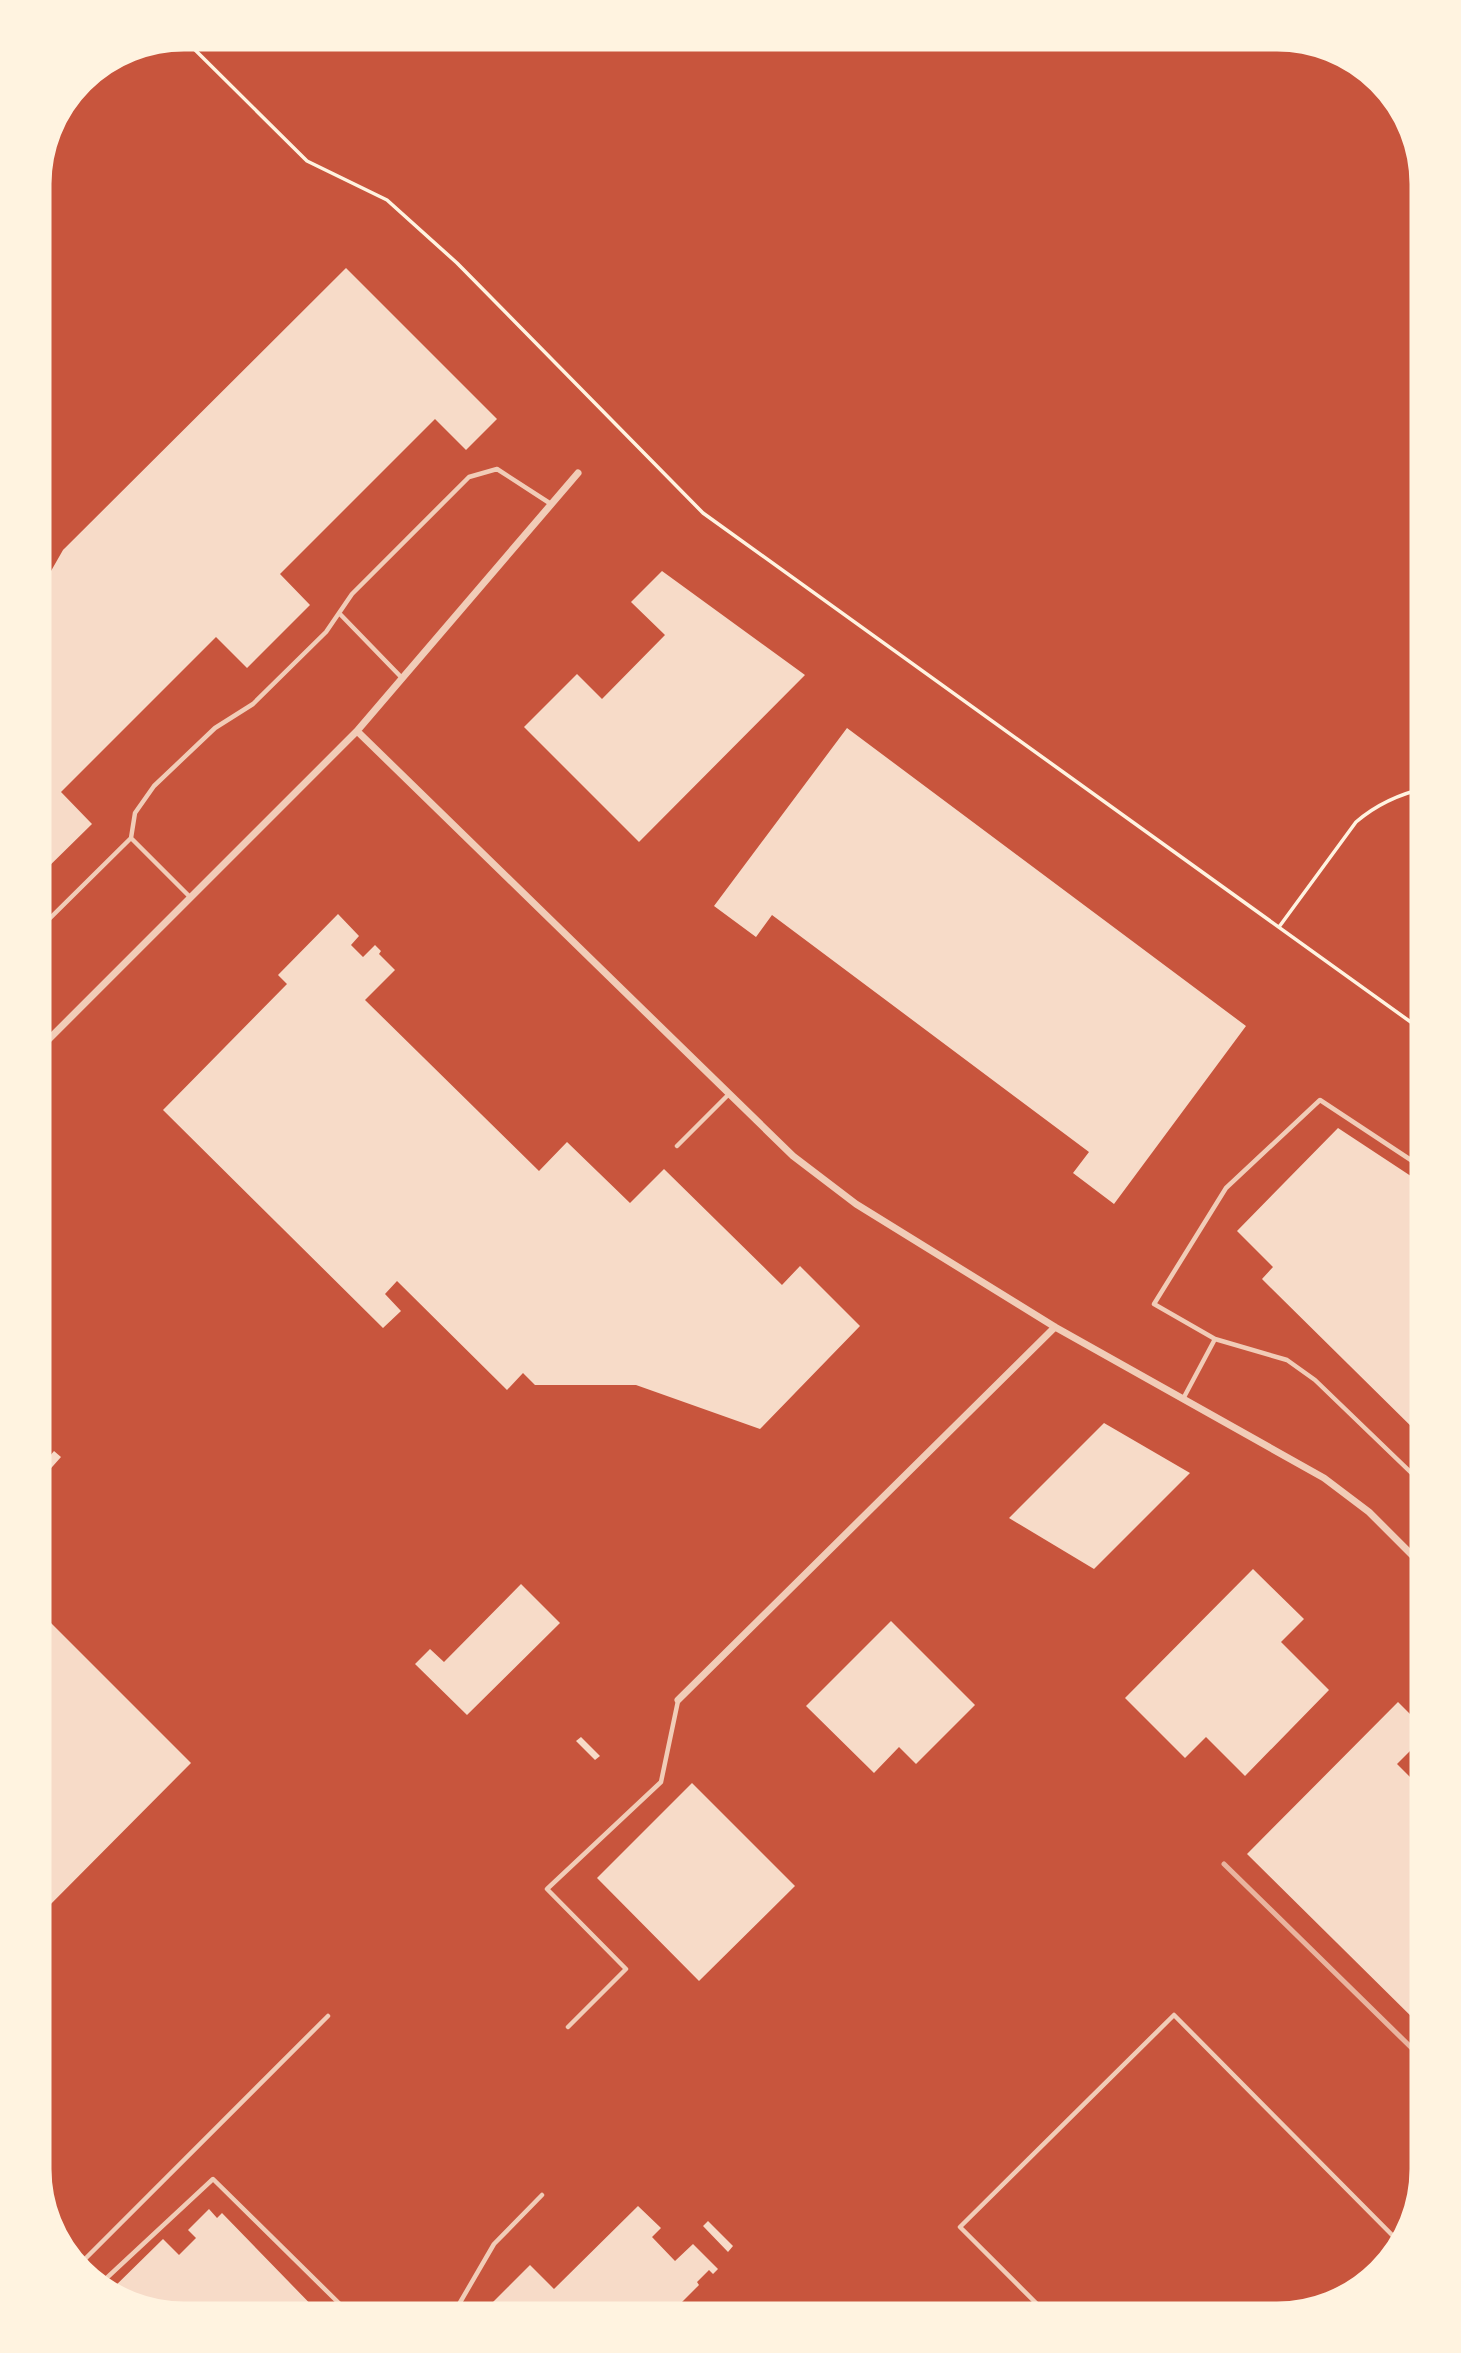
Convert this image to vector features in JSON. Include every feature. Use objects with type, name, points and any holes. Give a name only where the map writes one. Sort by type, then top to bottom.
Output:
[{"type":"street","points":[[48,1041],[357,731],[578,473]]},
{"type":"street","points":[[357,731],[793,1156],[856,1204],[1055,1326],[1324,1478],[1369,1512],[1414,1557]]},
{"type":"street","points":[[678,1700],[1055,1326]]},
{"type":"lane","points":[[48,921],[131,838],[135,813],[155,786],[215,728],[253,704],[326,632],[352,594],[468,477],[497,469],[551,504]]},
{"type":"lane","points":[[339,613],[402,679]]},
{"type":"lane","points":[[131,838],[191,898]]},
{"type":"lane","points":[[677,1146],[729,1094]]},
{"type":"lane","points":[[1414,1162],[1320,1100],[1226,1188],[1154,1304],[1215,1339],[1287,1360],[1315,1380],[1414,1476]]},
{"type":"lane","points":[[1183,1399],[1215,1339]]},
{"type":"lane","points":[[568,2027],[626,1969],[547,1889],[661,1782],[678,1700]]},
{"type":"lane","points":[[1039,2306],[960,2227],[1174,2015],[1395,2238]]},
{"type":"lane","points":[[83,2261],[328,2016]]},
{"type":"lane","points":[[104,2280],[213,2179],[341,2305]]},
{"type":"lane","points":[[459,2305],[494,2244],[542,2195]]},
{"type":"path","points":[[192,47],[307,161],[387,200],[457,263],[703,513],[1414,1024]]},
{"type":"path","points":[[1279,927],[1356,822],[1372,809],[1396,796],[1414,791]]},
{"type":"building","points":[[346,268],[497,419],[466,450],[435,419],[280,574],[310,605],[247,668],[216,637],[61,792],[92,824],[48,868],[48,577],[63,550]]},
{"type":"building","points":[[662,571],[805,675],[639,842],[524,727],[577,674],[602,699],[665,635],[631,602]]},
{"type":"building","points":[[847,728],[1246,1026],[1114,1204],[1073,1173],[1089,1152],[772,915],[756,937],[714,906]]},
{"type":"building","points":[[338,914],[359,936],[351,945],[363,957],[375,945],[381,951],[379,954],[395,970],[365,1000],[539,1171],[567,1142],[630,1203],[664,1169],[782,1285],[800,1266],[860,1326],[760,1429],[636,1385],[535,1385],[523,1373],[507,1390],[397,1281],[385,1294],[401,1311],[383,1328],[163,1110],[287,984],[278,975]]},
{"type":"building","points":[[1338,1128],[1414,1178],[1414,1429],[1262,1279],[1273,1267],[1237,1231]]},
{"type":"building","points":[[1104,1423],[1190,1473],[1094,1569],[1009,1518]]},
{"type":"building","points":[[54,1451],[61,1457],[47,1472],[47,1459]]},
{"type":"building","points":[[1253,1569],[1304,1619],[1281,1642],[1329,1690],[1245,1776],[1206,1737],[1185,1758],[1125,1698]]},
{"type":"building","points":[[521,1584],[560,1623],[467,1715],[415,1664],[430,1649],[444,1662]]},
{"type":"building","points":[[47,1619],[191,1763],[47,1908]]},
{"type":"building","points":[[891,1621],[975,1705],[916,1764],[899,1747],[874,1773],[806,1706]]},
{"type":"building","points":[[1398,1702],[1414,1718],[1414,1747],[1397,1764],[1414,1781],[1414,2019],[1247,1854]]},
{"type":"building","points":[[581,1737],[600,1756],[595,1760],[576,1741]]},
{"type":"building","points":[[692,1783],[795,1886],[699,1981],[597,1878]]},
{"type":"building","points":[[638,2206],[661,2228],[652,2237],[675,2261],[693,2244],[718,2269],[713,2274],[709,2270],[697,2282],[699,2285],[679,2305],[491,2304],[530,2265],[554,2289]]},
{"type":"building","points":[[209,2209],[217,2218],[222,2213],[311,2305],[175,2305],[140,2298],[114,2287],[163,2239],[179,2255],[196,2238],[188,2230]]},
{"type":"building","points":[[708,2221],[733,2246],[728,2252],[703,2226]]},
{"type":"railway","points":[[1224,1864],[1414,2050]]}]
